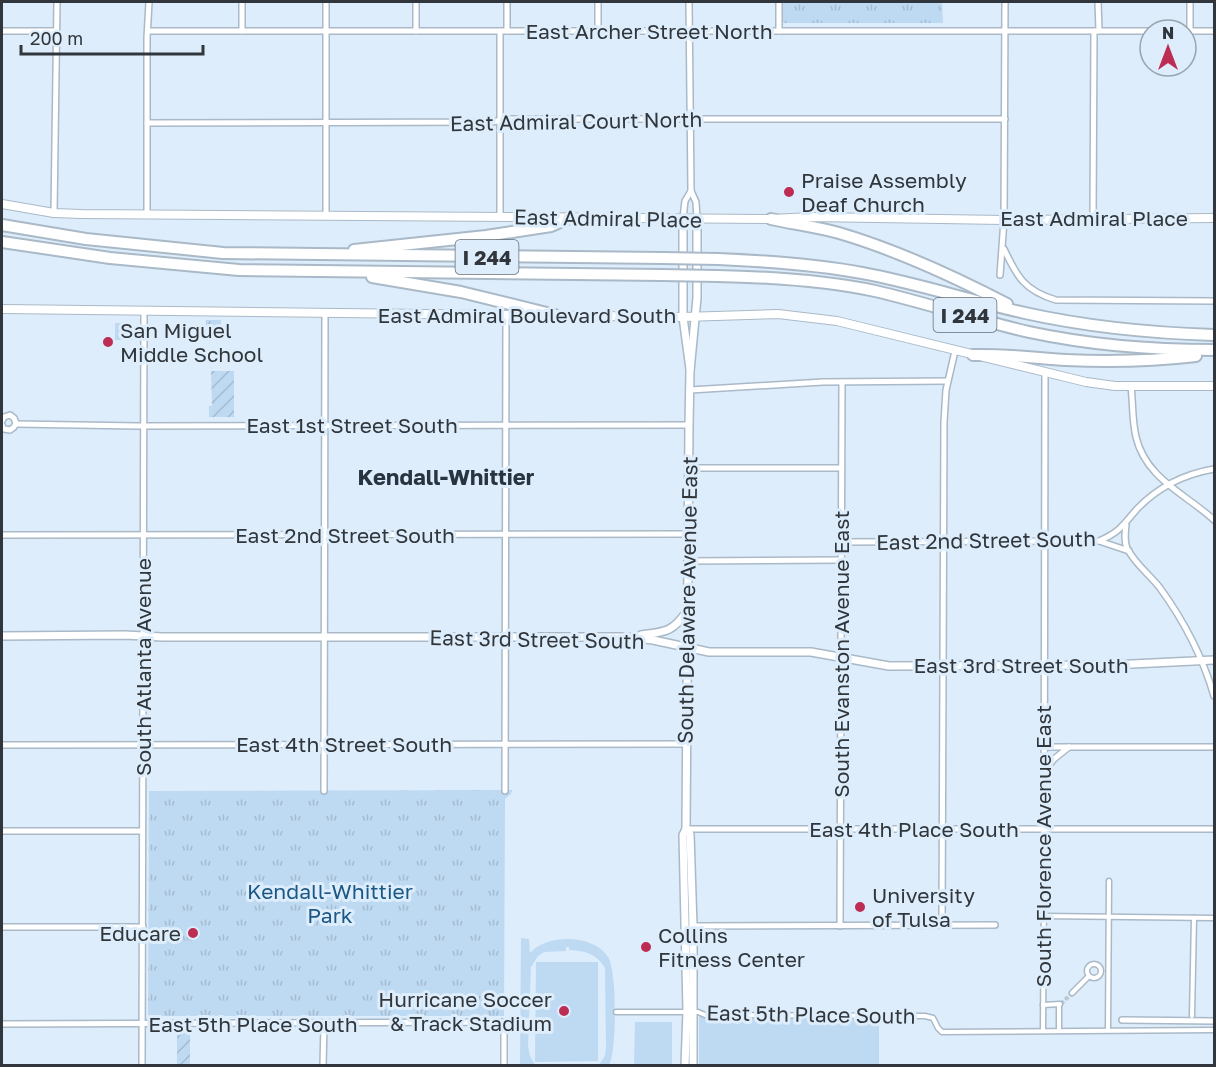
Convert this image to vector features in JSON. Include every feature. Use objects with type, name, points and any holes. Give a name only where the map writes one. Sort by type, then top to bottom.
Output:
[{"type":"highway","points":[[311,255],[486,236],[551,225],[569,218]]},
{"type":"highway","points":[[771,219],[840,234],[872,245],[957,278],[1023,312]]},
{"type":"highway","name":"I 244","points":[[2,225],[86,239],[182,250],[311,255],[718,259],[815,265],[909,282],[1023,312],[1095,326],[1215,335]]},
{"type":"highway","name":"I 244","points":[[2,242],[110,258],[239,270],[785,278],[875,291],[1029,331],[1072,339],[1122,347],[1215,352]]},
{"type":"highway","points":[[343,272],[461,292],[555,315]]},
{"type":"highway","points":[[973,355],[1006,354],[1067,360],[1155,361],[1215,352]]},
{"type":"main road","name":"East Admiral Place","points":[[2,204],[54,213],[697,219],[1215,218]]},
{"type":"main road","name":"East Admiral Boulevard South","points":[[2,309],[684,317],[778,314],[817,317],[1045,373]]},
{"type":"main road","points":[[1045,373],[1086,382],[1131,386],[1215,386]]},
{"type":"street","points":[[54,213],[57,2]]},
{"type":"street","points":[[147,214],[149,2]]},
{"type":"street","points":[[242,2],[242,31]]},
{"type":"street","points":[[326,2],[326,216]]},
{"type":"street","points":[[416,2],[417,31]]},
{"type":"street","points":[[507,2],[507,31]]},
{"type":"street","points":[[598,2],[598,31]]},
{"type":"street","points":[[689,2],[691,191],[696,202],[697,219]]},
{"type":"street","points":[[779,2],[779,31]]},
{"type":"street","points":[[1000,275],[1004,220],[1005,2]]},
{"type":"street","points":[[1093,219],[1098,2]]},
{"type":"street","points":[[1189,18],[1190,2]]},
{"type":"street","points":[[2,31],[56,31]]},
{"type":"street","name":"East Archer Street North","points":[[148,31],[1138,31]]},
{"type":"street","points":[[500,31],[500,217]]},
{"type":"street","points":[[1198,31],[1215,31]]},
{"type":"street","name":"East Admiral Court North","points":[[147,123],[1005,119]]},
{"type":"street","points":[[684,218],[685,201],[691,191]]},
{"type":"street","name":"South Delaware Avenue East","points":[[684,218],[684,317],[690,371]]},
{"type":"street","name":"South Delaware Avenue East","points":[[693,1065],[684,926],[683,835],[686,829],[690,371],[696,316],[697,219]]},
{"type":"street","points":[[1003,247],[1017,275],[1033,291],[1056,300],[1215,301]]},
{"type":"street","name":"South Atlanta Avenue","points":[[142,1065],[144,310]]},
{"type":"street","points":[[324,791],[325,313]]},
{"type":"street","points":[[505,791],[506,315]]},
{"type":"street","points":[[942,925],[944,422],[947,381],[955,351]]},
{"type":"street","name":"South Florence Avenue East","points":[[1043,1031],[1045,373]]},
{"type":"street","points":[[690,390],[842,382],[947,381]]},
{"type":"street","name":"South Evanston Avenue East","points":[[840,926],[842,382]]},
{"type":"street","points":[[1131,386],[1134,425],[1140,449],[1154,472],[1215,520]]},
{"type":"street","name":"East 1st Street South","points":[[16,424],[15,418],[10,415],[4,417],[2,423],[4,429],[10,430],[16,424],[144,426],[689,425]]},
{"type":"street","points":[[688,468],[841,468]]},
{"type":"street","name":"East 2nd Street South","points":[[842,542],[1099,541],[1126,525],[1145,501],[1168,485],[1190,475],[1215,469]]},
{"type":"street","points":[[1126,525],[1125,543],[1129,551],[1172,605],[1202,661],[1215,696]]},
{"type":"street","name":"East 2nd Street South","points":[[2,535],[688,534]]},
{"type":"street","points":[[1099,541],[1129,551]]},
{"type":"street","points":[[688,561],[841,560]]},
{"type":"street","points":[[627,637],[662,633],[678,623],[688,609]]},
{"type":"street","name":"East 3rd Street South","points":[[2,636],[627,637],[717,652],[811,652],[889,666],[1113,665],[1215,660]]},
{"type":"street","name":"East 4th Street South","points":[[2,745],[686,744]]},
{"type":"street","points":[[1043,747],[1215,747]]},
{"type":"street","points":[[1043,773],[1054,759],[1069,747]]},
{"type":"street","name":"South Delaware Avenue East","points":[[685,1065],[690,1011],[693,926],[690,834],[686,829]]},
{"type":"street","name":"East 4th Place South","points":[[686,829],[1215,829]]},
{"type":"street","points":[[2,831],[142,831]]},
{"type":"street","points":[[1108,1030],[1109,881]]},
{"type":"street","points":[[1043,916],[1215,918]]},
{"type":"street","points":[[1192,1016],[1194,918]]},
{"type":"street","points":[[684,926],[995,926]]},
{"type":"street","points":[[2,927],[143,927]]},
{"type":"street","points":[[1089,976],[1087,969],[1090,965],[1098,965],[1101,971]]},
{"type":"street","points":[[1101,971],[1109,971]]},
{"type":"street","points":[[1089,976],[1097,978],[1101,971]]},
{"type":"street","points":[[1072,993],[1089,976]]},
{"type":"street","points":[[1043,1005],[1060,1005],[1059,1030]]},
{"type":"street","name":"East 5th Place South","points":[[616,1012],[690,1011],[705,1015],[926,1016],[933,1018],[942,1032],[1215,1030]]},
{"type":"street","points":[[1122,1020],[1215,1021]]},
{"type":"street","name":"East 5th Place South","points":[[2,1024],[504,1022],[504,1065]]},
{"type":"street","points":[[323,1065],[324,1024]]},
{"type":"green space","points":[[782,2],[942,2],[943,23],[783,23]]},
{"type":"green space","points":[[206,320],[221,320],[221,331],[206,330]]},
{"type":"green space","points":[[115,323],[133,323],[133,340],[115,340]]},
{"type":"green space","points":[[211,371],[234,371],[234,417],[209,417],[209,406],[212,406]]},
{"type":"green space","name":"Kendall-Whittier Park","points":[[512,790],[505,799],[504,1016],[148,1016],[149,791]]},
{"type":"green space","points":[[521,938],[529,939],[530,953],[547,942],[573,939],[584,941],[605,952],[611,965],[615,1011],[612,1057],[609,1065],[599,1065],[605,1056],[606,1047],[605,968],[594,956],[569,950],[569,947],[566,947],[566,951],[544,952],[538,956],[531,967],[528,1046],[535,1065],[520,1065]]},
{"type":"green space","points":[[536,962],[598,962],[598,1061],[535,1062]]},
{"type":"green space","points":[[699,1017],[879,1018],[879,1065],[699,1065]]},
{"type":"green space","points":[[635,1022],[672,1022],[672,1065],[634,1065]]},
{"type":"green space","points":[[177,1031],[190,1031],[190,1065],[177,1065]]},
{"type":"tunnel","points":[[1061,1004],[1072,993]]},
{"type":"place","name":"Praise Assembly Deaf Church","points":[[789,192]]},
{"type":"place","name":"San Miguel Middle School","points":[[108,342]]},
{"type":"place","name":"University of Tulsa","points":[[860,907]]},
{"type":"place","name":"Educare","points":[[193,933]]},
{"type":"place","name":"Collins Fitness Center","points":[[646,947]]},
{"type":"place","name":"Hurricane Soccer & Track Stadium","points":[[564,1011]]},
{"type":"district","name":"Kendall-Whittier","points":[[446,476]]}]
